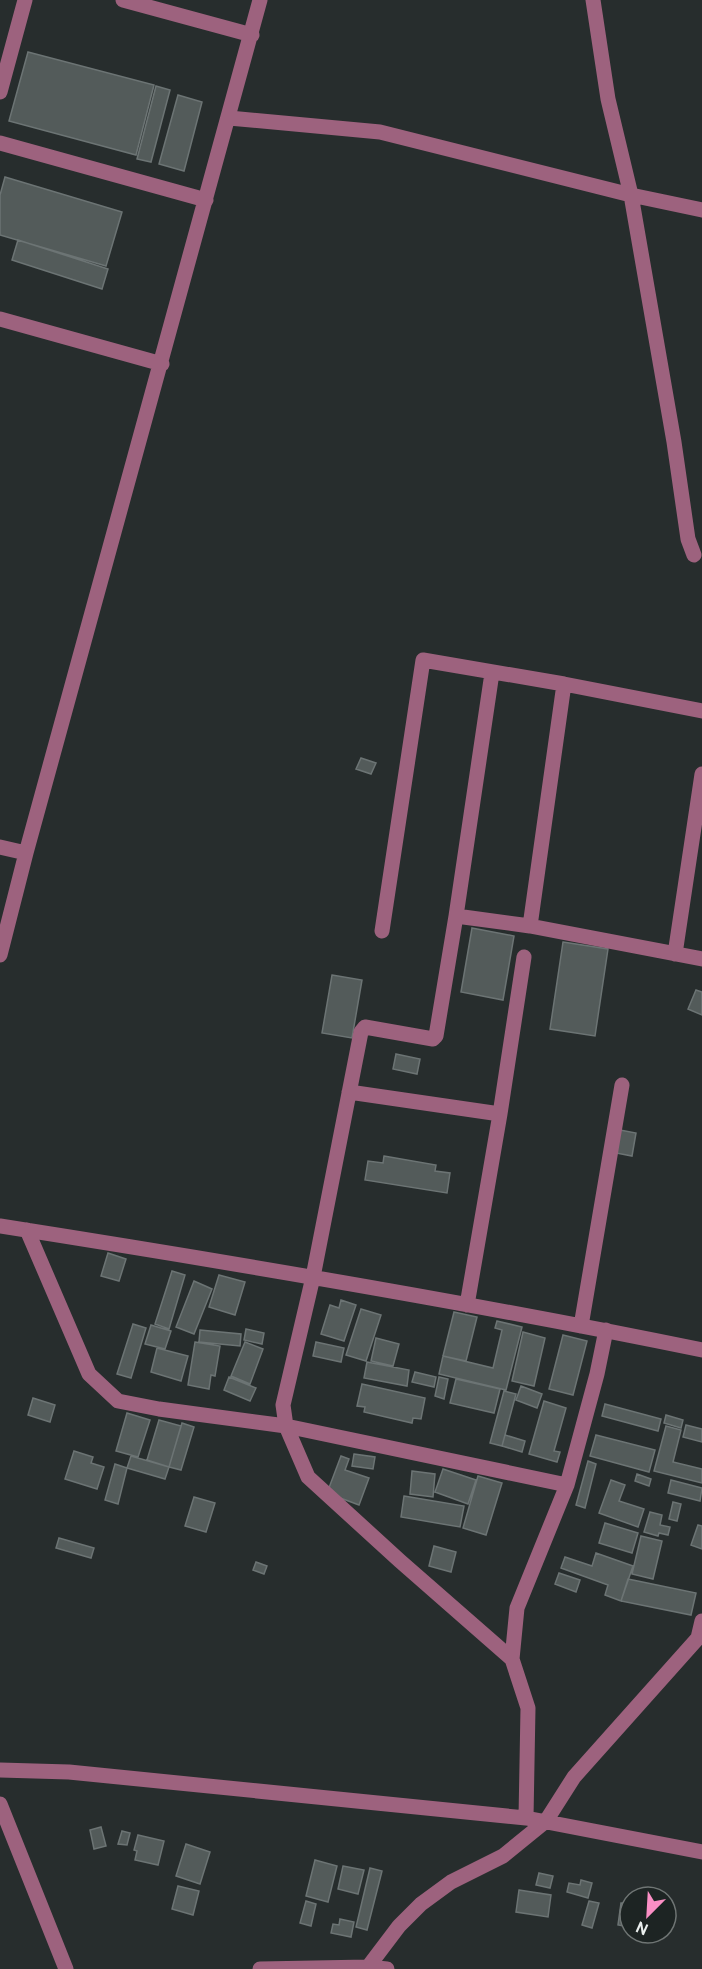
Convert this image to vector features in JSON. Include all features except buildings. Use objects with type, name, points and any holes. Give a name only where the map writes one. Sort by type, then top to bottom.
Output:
[{"type":"street","points":[[0,92],[25,0]]},
{"type":"street","points":[[123,0],[252,35]]},
{"type":"street","points":[[0,955],[26,852],[162,364],[260,0]]},
{"type":"street","points":[[593,0],[608,99],[631,195],[672,430],[688,539],[694,555]]},
{"type":"street","points":[[229,118],[380,132],[631,195],[702,210]]},
{"type":"street","points":[[0,143],[206,201]]},
{"type":"street","points":[[0,320],[162,364]]},
{"type":"street","points":[[382,931],[423,660],[702,711]]},
{"type":"street","points":[[492,673],[436,1036],[433,1039],[365,1027],[361,1032],[313,1277],[283,1405],[286,1426],[308,1477],[512,1659]]},
{"type":"street","points":[[530,926],[564,684]]},
{"type":"street","points":[[675,954],[702,774]]},
{"type":"street","points":[[0,847],[26,852]]},
{"type":"street","points":[[456,916],[530,926],[702,959]]},
{"type":"street","points":[[467,1305],[524,957]]},
{"type":"street","points":[[581,1326],[621,1085]]},
{"type":"street","points":[[350,1092],[500,1114]]},
{"type":"street","points":[[0,1226],[313,1277],[606,1330],[702,1350]]},
{"type":"street","points":[[27,1230],[89,1374],[118,1401],[159,1409],[286,1426],[567,1485]]},
{"type":"street","points":[[526,1818],[528,1708],[512,1659],[517,1608],[567,1485],[597,1374],[606,1330]]},
{"type":"street","points":[[368,1967],[399,1926],[421,1904],[451,1882],[503,1856],[546,1821],[574,1777],[698,1638],[702,1621]]},
{"type":"street","points":[[0,1770],[81,1774],[526,1818],[702,1852]]},
{"type":"street","points":[[0,1804],[66,1969]]},
{"type":"street","points":[[260,1969],[368,1967],[387,1969]]}]
